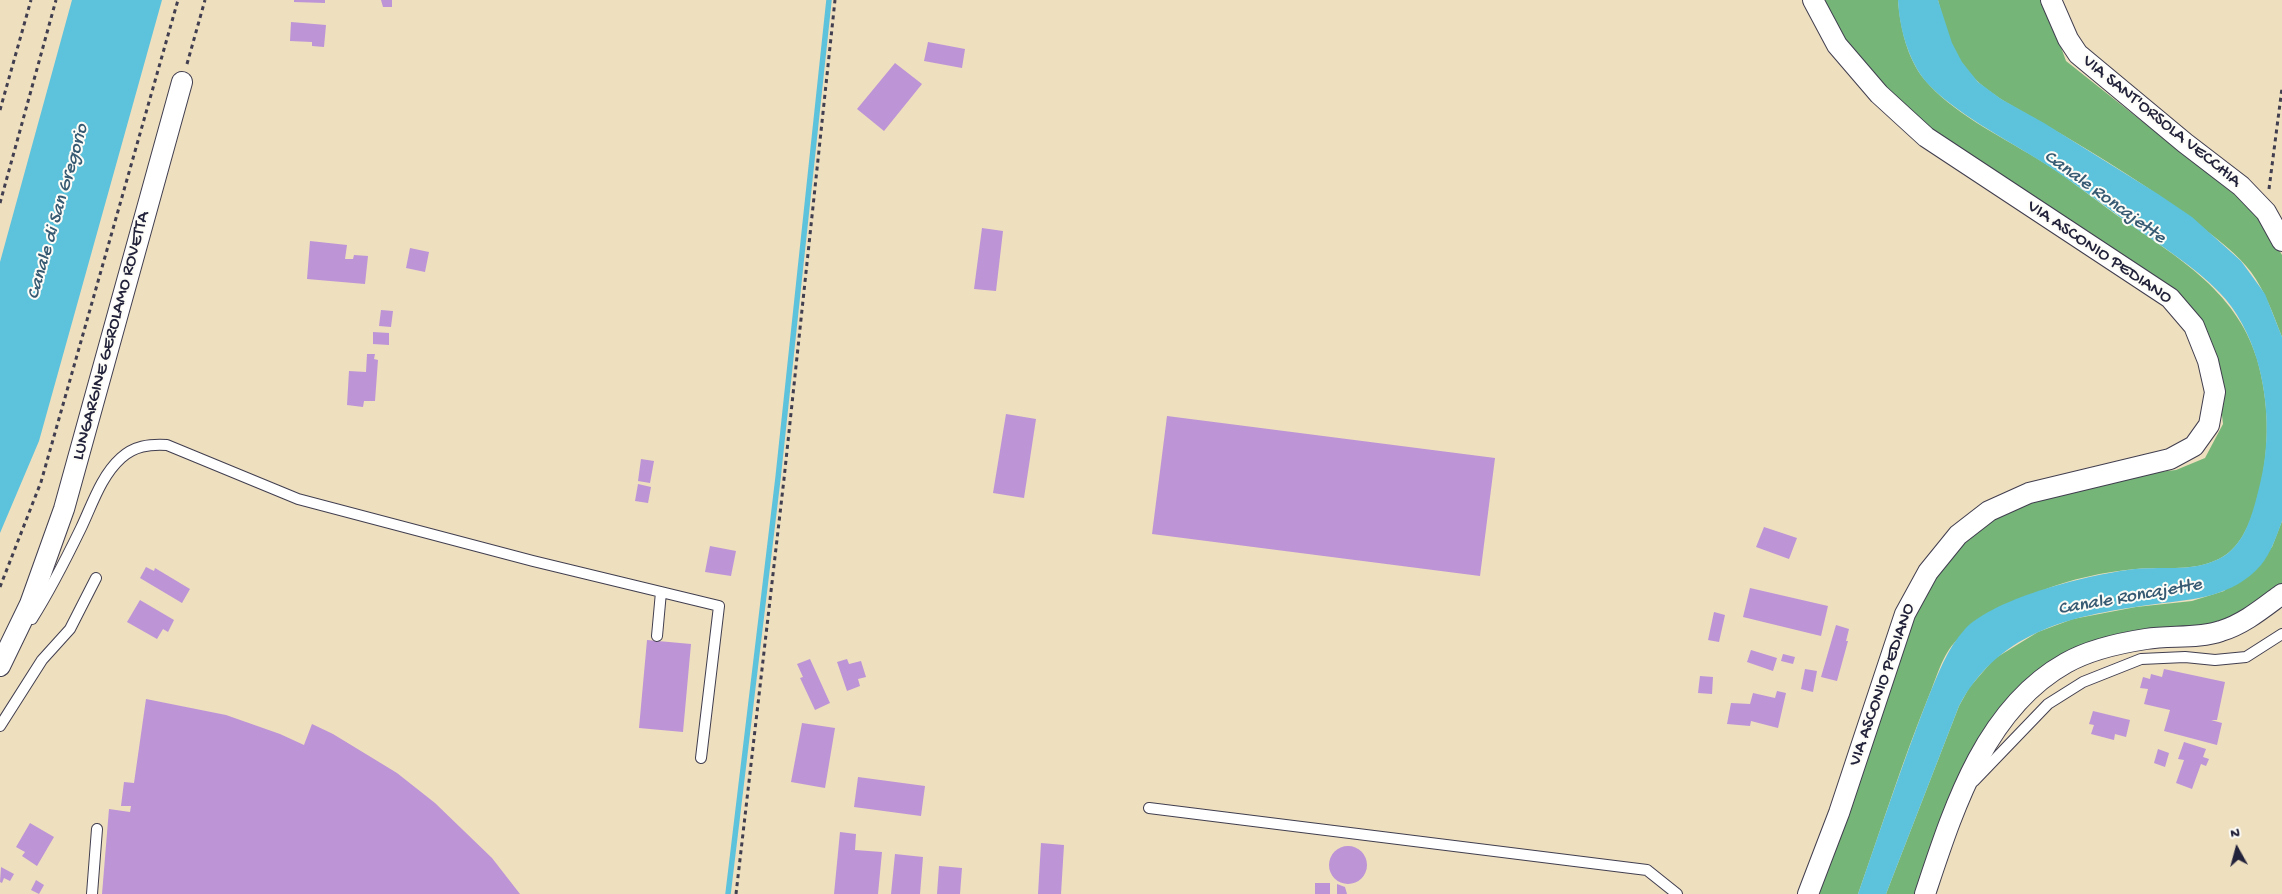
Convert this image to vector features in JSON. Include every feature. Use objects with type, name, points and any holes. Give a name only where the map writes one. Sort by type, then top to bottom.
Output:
[{"type":"street","name":"VIA ASCONIO PEDIANO","points":[[1808,894],[1839,813],[1905,614],[1928,572],[1958,535],[1989,511],[2028,493],[2170,459],[2194,446],[2209,425],[2215,392],[2208,361],[2194,326],[2170,298],[1926,137],[1879,94],[1837,45],[1813,0]]},
{"type":"street","name":"VIA SANT'ORSOLA VECCHIA","points":[[2050,0],[2068,39],[2078,54],[2184,143],[2241,186],[2266,212],[2282,241]]},
{"type":"street","name":"LUNGARGINE GEROLAMO ROVETTA","points":[[0,666],[30,604],[64,509],[182,82]]},
{"type":"street","points":[[1926,894],[1942,844],[1961,795],[1992,733],[2029,690],[2066,663],[2103,649],[2146,639],[2220,632],[2251,617],[2282,594]]},
{"type":"lane","points":[[13,642],[26,628],[53,587],[106,475],[120,459],[134,449],[150,444],[167,445],[298,499],[719,606],[701,758]]},
{"type":"lane","points":[[0,726],[42,660],[70,629],[96,578]]},
{"type":"lane","points":[[657,636],[661,592]]},
{"type":"lane","points":[[1961,795],[2048,704],[2084,682],[2141,659],[2185,657],[2215,660],[2246,657],[2282,634]]},
{"type":"lane","points":[[1149,808],[1647,870],[1677,894]]},
{"type":"lane","points":[[92,894],[97,829]]},
{"type":"path","points":[[0,110],[31,0]]},
{"type":"path","points":[[0,203],[56,0]]},
{"type":"path","points":[[0,587],[41,482],[178,0]]},
{"type":"path","points":[[182,82],[206,0]]},
{"type":"path","points":[[736,894],[784,479],[835,0]]},
{"type":"path","name":"VIA SANT'ORSOLA VECCHIA","points":[[2266,212],[2282,88]]},
{"type":"green space","points":[[1817,0],[1898,0],[1905,42],[1913,62],[1924,79],[1935,91],[1977,123],[2066,178],[2200,275],[2234,312],[2247,334],[2261,375],[2267,424],[2263,472],[2255,506],[2248,525],[2238,543],[2224,556],[2203,565],[2192,567],[2124,570],[2064,583],[2021,600],[1964,634],[1952,646],[1947,652],[1918,722],[1858,894],[1816,894],[1908,616],[1930,578],[1962,543],[1993,518],[2032,499],[2114,477],[2176,470],[2205,458],[2223,424],[2219,388],[2199,322],[1930,136],[1838,42]]},
{"type":"green space","points":[[1938,0],[2044,0],[2066,61],[2259,214],[2282,255],[2282,337],[2256,279],[2222,243],[2146,186],[1993,94],[1975,79],[1961,62],[1952,45]]},
{"type":"green space","points":[[2282,521],[2282,600],[2222,636],[2147,641],[2068,664],[1985,730],[1924,894],[1886,894],[1959,706],[1969,688],[1994,659],[2038,632],[2073,619],[2136,607],[2192,601],[2224,591],[2272,547]]},
{"type":"water","name":"Canale di San Gregorio","points":[[72,0],[162,0],[39,441],[0,533],[0,262]]},
{"type":"water","name":"Canale Roncajette","points":[[1898,0],[1938,0],[1952,43],[1962,62],[1978,82],[2001,99],[2044,123],[2192,217],[2241,261],[2265,294],[2282,337],[2282,521],[2271,549],[2261,565],[2250,576],[2226,590],[2199,598],[2126,608],[2070,621],[2043,630],[2019,642],[1996,659],[1976,680],[1959,706],[1886,894],[1858,894],[1928,698],[1948,653],[1965,629],[1979,617],[1998,607],[2045,589],[2094,576],[2135,569],[2181,568],[2203,565],[2224,556],[2238,543],[2248,526],[2263,472],[2267,424],[2264,392],[2257,360],[2242,324],[2226,299],[2177,257],[2065,177],[1950,104],[1925,81],[1909,53],[1901,26]]},
{"type":"building","points":[[294,0],[325,0],[325,3],[294,2]]},
{"type":"building","points":[[381,0],[392,0],[392,7],[383,7]]},
{"type":"building","points":[[291,22],[326,25],[324,47],[312,46],[312,42],[290,41]]},
{"type":"building","points":[[928,42],[965,49],[962,68],[924,61]]},
{"type":"building","points":[[895,63],[922,84],[884,131],[857,109]]},
{"type":"building","points":[[982,228],[1003,231],[996,291],[974,289]]},
{"type":"building","points":[[310,241],[347,245],[345,259],[353,259],[354,255],[368,256],[365,284],[307,279]]},
{"type":"building","points":[[410,248],[429,252],[425,272],[406,268]]},
{"type":"building","points":[[381,310],[393,311],[391,327],[379,326]]},
{"type":"building","points":[[373,332],[389,333],[389,345],[373,344]]},
{"type":"building","points":[[367,354],[375,354],[374,359],[378,360],[375,401],[364,401],[363,407],[347,405],[349,371],[366,372]]},
{"type":"building","points":[[1006,414],[1036,419],[1024,498],[993,493]]},
{"type":"building","points":[[1167,416],[1495,458],[1480,576],[1152,534]]},
{"type":"building","points":[[641,459],[654,461],[650,483],[638,481]]},
{"type":"building","points":[[638,484],[651,487],[648,503],[635,501]]},
{"type":"building","points":[[1764,527],[1797,538],[1789,559],[1756,547]]},
{"type":"building","points":[[710,546],[736,551],[731,576],[705,572]]},
{"type":"building","points":[[146,567],[154,571],[155,568],[190,589],[182,603],[140,578]]},
{"type":"building","points":[[1750,588],[1828,606],[1821,636],[1743,617]]},
{"type":"building","points":[[140,600],[174,620],[168,632],[163,629],[157,639],[127,622]]},
{"type":"building","points":[[1714,612],[1725,615],[1719,642],[1708,640]]},
{"type":"building","points":[[1836,625],[1849,629],[1846,641],[1848,641],[1837,681],[1821,677]]},
{"type":"building","points":[[647,640],[691,644],[683,732],[639,728]]},
{"type":"building","points":[[1751,650],[1777,658],[1773,671],[1747,662]]},
{"type":"building","points":[[1783,654],[1795,657],[1793,664],[1781,661]]},
{"type":"building","points":[[810,659],[830,703],[815,710],[800,678],[803,677],[797,664]]},
{"type":"building","points":[[847,659],[849,664],[861,661],[866,677],[858,679],[860,686],[847,691],[837,662]]},
{"type":"building","points":[[1805,669],[1817,671],[1813,692],[1801,689]]},
{"type":"building","points":[[2164,669],[2225,682],[2217,720],[2211,720],[2222,723],[2217,745],[2164,731],[2170,710],[2144,704],[2148,689],[2140,688],[2143,677],[2150,679],[2151,674],[2162,677]]},
{"type":"building","points":[[1700,676],[1713,677],[1712,694],[1698,693]]},
{"type":"building","points":[[1777,691],[1786,693],[1778,728],[1751,721],[1750,726],[1727,724],[1731,703],[1750,704],[1753,693],[1775,698]]},
{"type":"building","points":[[146,699],[226,715],[280,734],[304,745],[312,724],[333,734],[397,773],[435,803],[492,858],[520,894],[102,894],[109,809],[130,812],[131,806],[121,806],[124,782],[134,783]]},
{"type":"building","points":[[2093,711],[2130,720],[2126,737],[2115,734],[2114,740],[2091,734],[2094,725],[2089,724]]},
{"type":"building","points":[[802,723],[835,728],[825,788],[791,782]]},
{"type":"building","points":[[2184,742],[2206,749],[2203,757],[2209,759],[2206,766],[2201,764],[2192,789],[2176,783],[2184,760],[2178,759]]},
{"type":"building","points":[[2158,749],[2169,753],[2165,767],[2154,763]]},
{"type":"building","points":[[858,777],[925,786],[921,816],[854,807]]},
{"type":"building","points":[[30,823],[54,837],[37,866],[22,856],[25,852],[16,847]]},
{"type":"building","points":[[840,832],[856,834],[855,850],[882,852],[878,894],[834,894]]},
{"type":"building","points":[[1041,843],[1064,845],[1061,894],[1038,894]]},
{"type":"building","points":[[1348,846],[1361,852],[1367,865],[1361,878],[1348,884],[1335,878],[1329,865],[1335,852]]},
{"type":"building","points":[[895,854],[923,857],[920,894],[891,894]]},
{"type":"building","points":[[939,866],[962,868],[960,894],[937,894]]},
{"type":"building","points":[[1,867],[14,874],[10,881],[4,878],[2,883],[0,882]]},
{"type":"building","points":[[36,880],[44,885],[39,894],[31,890]]},
{"type":"building","points":[[1315,883],[1330,883],[1330,894],[1315,894]]},
{"type":"building","points":[[1337,884],[1345,887],[1347,894],[1337,894]]},
{"type":"waterway","points":[[728,894],[778,478],[829,0]]}]
